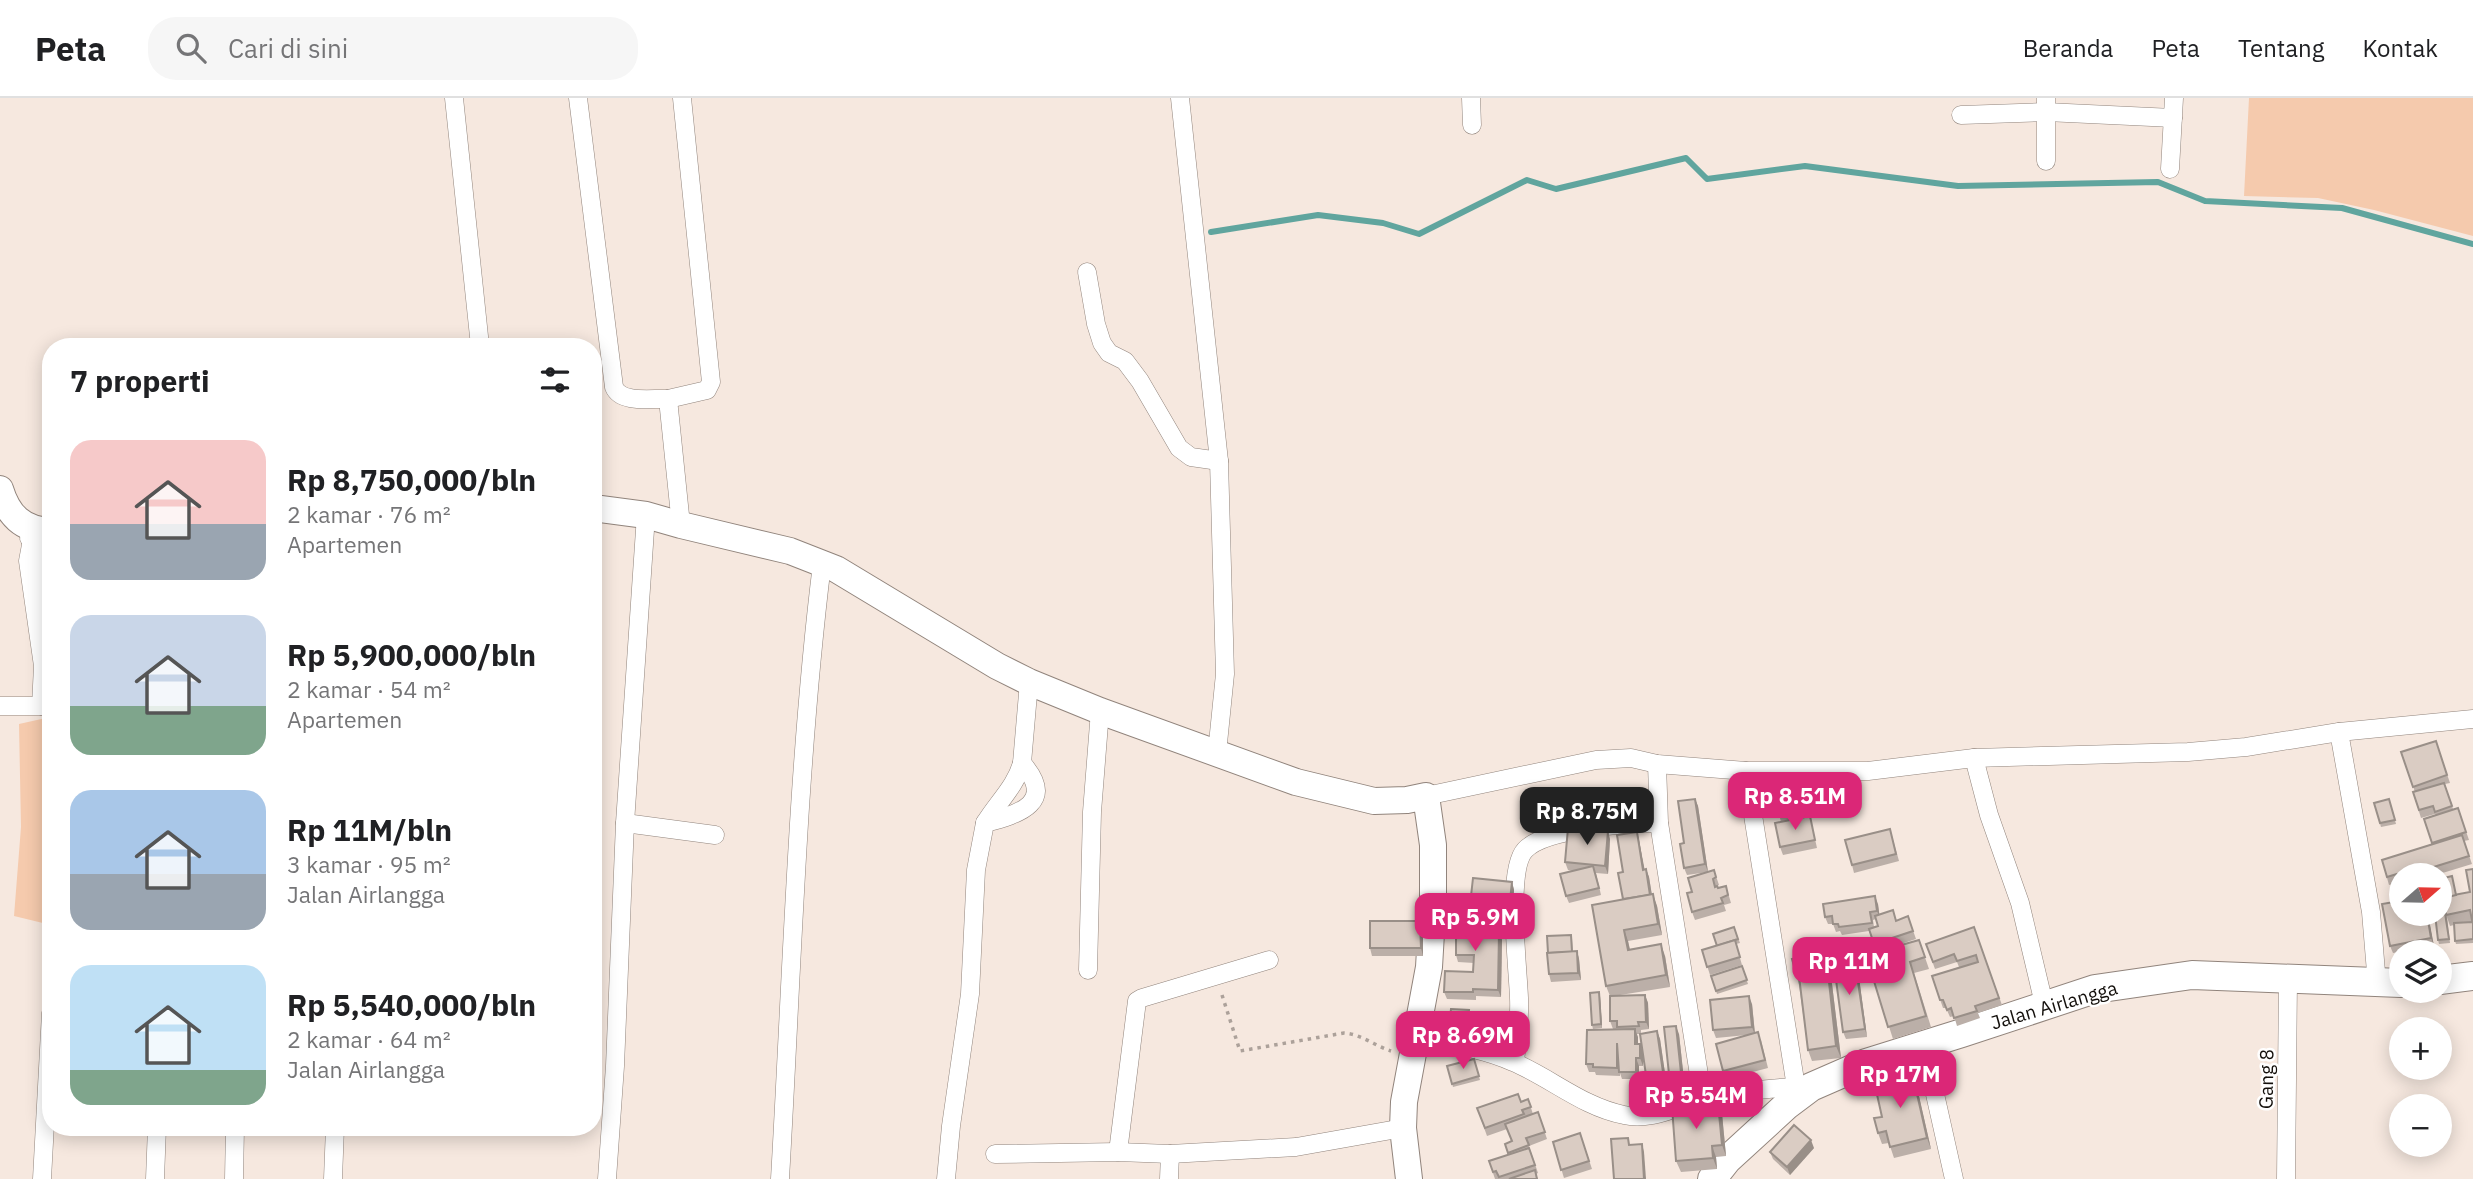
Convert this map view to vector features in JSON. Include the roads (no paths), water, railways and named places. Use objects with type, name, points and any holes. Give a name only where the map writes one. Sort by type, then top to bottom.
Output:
[{"type":"main road","name":"Jalan Airlangga","points":[[1712,1179],[1727,1160],[1804,1087],[1866,1063],[2095,989],[2192,975],[2389,984]]},
{"type":"main road","points":[[2452,979],[2473,976]]},
{"type":"street","points":[[454,98],[479,338]]},
{"type":"street","points":[[578,98],[615,390],[623,397],[668,399],[707,390],[711,382],[682,98]]},
{"type":"street","points":[[1180,98],[1219,461],[1225,674],[1217,753]]},
{"type":"street","points":[[1471,98],[1472,125]]},
{"type":"street","points":[[2170,169],[2174,98]]},
{"type":"street","points":[[1961,115],[2046,105],[2173,118]]},
{"type":"street","points":[[2046,105],[2046,162]]},
{"type":"street","points":[[1087,272],[1102,343],[1109,353],[1125,361],[1140,381],[1178,449],[1191,457],[1219,461]]},
{"type":"street","points":[[668,399],[681,526]]},
{"type":"street","points":[[0,488],[11,512],[36,534],[42,562]]},
{"type":"street","points":[[602,509],[646,515],[681,526],[790,551],[836,569],[997,666],[1029,682],[1100,711],[1296,782],[1374,801],[1408,800],[1596,760],[1631,758],[1657,764],[1746,771],[1868,771],[1974,758],[2188,752],[2246,747],[2339,732],[2473,719]]},
{"type":"street","points":[[607,1179],[615,1066],[625,823],[646,515]]},
{"type":"street","points":[[36,534],[28,561],[42,659]]},
{"type":"street","points":[[780,1179],[803,771],[822,564]]},
{"type":"street","points":[[946,1179],[970,994],[976,870],[985,823],[1016,780],[1021,763],[1029,682]]},
{"type":"street","points":[[0,706],[42,705]]},
{"type":"street","points":[[1088,970],[1092,812],[1100,711]]},
{"type":"street","points":[[2339,732],[2371,912],[2389,984]]},
{"type":"street","points":[[1974,758],[1989,815],[2020,903],[2044,1004]]},
{"type":"street","points":[[985,823],[1017,813],[1034,800],[1037,785],[1032,774],[1021,763]]},
{"type":"street","points":[[1657,764],[1660,822],[1703,1100]]},
{"type":"street","points":[[1414,1047],[1477,1048],[1515,1062],[1573,1095],[1623,1115],[1643,1117],[1703,1100],[1804,1087],[1746,771]]},
{"type":"street","points":[[1409,1179],[1403,1128],[1404,1102],[1429,967],[1433,899],[1433,845],[1426,796]]},
{"type":"street","points":[[1515,1062],[1519,1002],[1515,883],[1520,857],[1526,848],[1536,842],[1567,833],[1608,824],[1660,822]]},
{"type":"street","points":[[625,823],[715,835]]},
{"type":"street","points":[[1118,1152],[1137,1001],[1269,960]]},
{"type":"street","name":"Gang 8","points":[[2286,1179],[2288,980]]},
{"type":"street","points":[[1924,1045],[1954,1179]]},
{"type":"street","points":[[995,1154],[1170,1154],[1296,1147],[1403,1128]]},
{"type":"street","points":[[42,1179],[44,1136]]},
{"type":"street","points":[[155,1179],[157,1136]]},
{"type":"street","points":[[234,1179],[235,1136]]},
{"type":"street","points":[[334,1179],[335,1136]]},
{"type":"street","points":[[1169,1179],[1170,1154]]},
{"type":"waterway","points":[[1211,232],[1318,215],[1383,223],[1419,234],[1527,180],[1556,189],[1686,158],[1707,179],[1805,166],[1958,186],[2158,182],[2205,201],[2342,208],[2473,244]]}]
